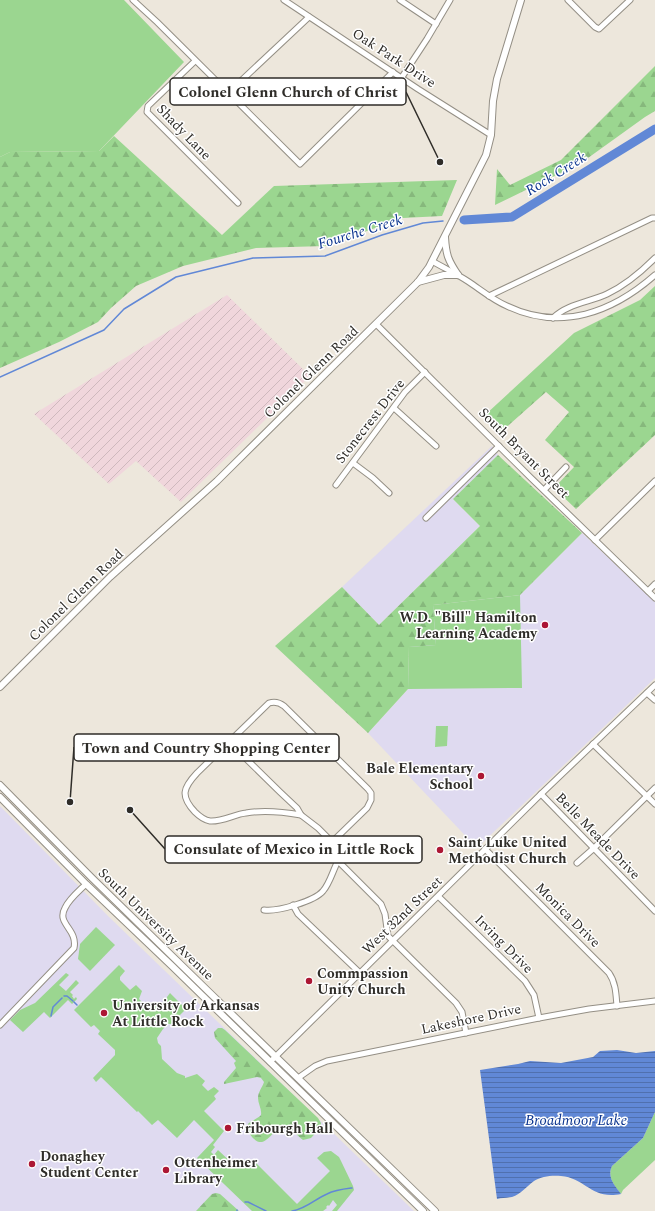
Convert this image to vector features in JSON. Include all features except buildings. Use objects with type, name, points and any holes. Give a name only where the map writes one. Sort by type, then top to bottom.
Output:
[{"type":"main road","name":"Colonel Glenn Road","points":[[0,687],[110,577],[216,481],[418,282],[432,261],[486,155],[491,135],[493,102],[498,76],[521,0]]},
{"type":"main road","points":[[445,236],[446,254],[448,260],[458,275]]},
{"type":"main road","points":[[418,282],[444,275],[458,275]]},
{"type":"main road","name":"South University Avenue","points":[[0,784],[92,878],[435,1211]]},
{"type":"main road","name":"South University Avenue","points":[[0,797],[86,884],[423,1211]]},
{"type":"street","points":[[133,0],[300,164],[393,72]]},
{"type":"street","name":"Oak Park Drive","points":[[284,0],[491,135]]},
{"type":"street","points":[[400,0],[436,24]]},
{"type":"street","points":[[402,77],[450,0]]},
{"type":"street","points":[[568,0],[595,27],[599,29],[630,0]]},
{"type":"street","points":[[228,93],[309,16]]},
{"type":"street","name":"Shady Lane","points":[[195,61],[148,106],[147,112],[238,203]]},
{"type":"street","points":[[489,296],[645,221],[655,218]]},
{"type":"street","points":[[553,318],[558,313],[619,288],[639,273],[655,258]]},
{"type":"street","points":[[432,261],[515,310],[553,318],[568,318],[584,315],[610,306],[641,287],[655,275]]},
{"type":"street","name":"South Bryant Street","points":[[376,324],[655,598]]},
{"type":"street","name":"Stonecrest Drive","points":[[336,485],[405,392],[425,372]]},
{"type":"street","points":[[394,408],[436,446]]},
{"type":"street","points":[[426,518],[499,446]]},
{"type":"street","points":[[353,463],[390,493]]},
{"type":"street","points":[[544,490],[566,467]]},
{"type":"street","points":[[595,540],[655,481]]},
{"type":"street","points":[[648,591],[655,584]]},
{"type":"street","name":"West 32nd Street","points":[[270,1062],[439,896],[540,794],[655,685]]},
{"type":"street","points":[[647,692],[655,700]]},
{"type":"street","points":[[301,815],[249,812],[209,821],[199,816],[191,808],[185,798],[185,792],[188,782],[229,742],[270,703],[279,702],[349,769],[371,793],[370,804],[331,843]]},
{"type":"street","points":[[229,742],[297,808],[301,815],[318,828],[331,843],[338,860],[381,904],[385,914],[387,934],[456,1003],[464,1019],[466,1033]]},
{"type":"street","points":[[593,744],[655,804]]},
{"type":"street","points":[[577,863],[655,788]]},
{"type":"street","name":"Belle Meade Drive","points":[[540,794],[655,911]]},
{"type":"street","name":"Monica Drive","points":[[485,850],[609,973],[615,988],[617,1006]]},
{"type":"street","points":[[264,910],[276,910],[312,899],[320,894],[326,886],[338,860]]},
{"type":"street","points":[[0,1025],[74,948],[74,936],[63,921],[63,913],[66,905],[86,884]]},
{"type":"street","name":"Irving Drive","points":[[439,896],[525,981],[534,995],[539,1018]]},
{"type":"street","points":[[293,905],[298,914],[360,973]]},
{"type":"street","name":"Lakeshore Drive","points":[[298,1078],[314,1067],[328,1061],[539,1018],[655,1001]]},
{"type":"shaded area","points":[[227,295],[310,376],[181,502],[136,461],[109,484],[34,414]]},
{"type":"shaded area","points":[[492,446],[498,455],[453,499],[480,526],[379,625],[342,587]]},
{"type":"shaded area","points":[[582,533],[655,602],[655,678],[477,848],[368,733],[408,689],[409,647],[433,605],[520,595]]},
{"type":"shaded area","name":"University of Arkansas At Little Rock","points":[[0,806],[108,916],[414,1211],[0,1211]]},
{"type":"green space","points":[[0,0],[124,0],[184,62],[99,151],[10,152],[0,157]]},
{"type":"green space","points":[[655,66],[655,111],[581,163],[495,205],[497,169],[510,185],[561,160]]},
{"type":"green space","points":[[114,136],[222,235],[274,186],[457,180],[442,216],[403,218],[325,246],[256,248],[183,266],[136,286],[111,308],[98,322],[59,342],[0,368],[0,157],[10,152],[99,151]]},
{"type":"green space","points":[[655,286],[655,435],[576,509],[554,488],[574,467],[545,440],[569,412],[546,392],[501,432],[485,415],[574,333],[640,300]]},
{"type":"green space","points":[[498,455],[582,533],[520,595],[433,605],[436,645],[409,647],[408,689],[368,733],[275,646],[342,587],[379,625],[480,526],[453,499]]},
{"type":"green space","points":[[520,595],[522,688],[408,689],[409,647],[436,645],[433,605]]},
{"type":"green space","points":[[436,726],[448,726],[447,746],[435,747]]},
{"type":"green space","points":[[96,927],[115,945],[90,971],[78,959],[80,944]]},
{"type":"green space","points":[[119,965],[125,971],[120,977],[120,980],[130,990],[136,985],[142,991],[139,999],[147,1007],[152,1007],[157,1002],[160,1005],[167,999],[170,993],[185,1008],[185,1010],[171,1024],[168,1024],[163,1029],[157,1038],[158,1043],[161,1046],[162,1059],[177,1073],[185,1076],[185,1078],[197,1074],[205,1081],[202,1085],[208,1091],[214,1087],[219,1091],[214,1096],[216,1099],[204,1111],[224,1131],[213,1145],[215,1147],[211,1152],[214,1155],[218,1150],[234,1165],[240,1159],[256,1163],[297,1204],[330,1171],[317,1158],[324,1152],[331,1151],[339,1157],[354,1190],[337,1211],[332,1211],[337,1205],[333,1200],[323,1211],[252,1211],[197,1158],[214,1140],[194,1120],[177,1138],[158,1120],[152,1125],[101,1077],[96,1082],[93,1078],[115,1055],[115,1050],[98,1034],[100,1031],[94,1025],[91,1027],[74,1010]]},
{"type":"green space","points":[[66,973],[69,975],[59,985],[66,991],[76,980],[79,983],[70,992],[74,999],[76,997],[77,999],[72,1004],[68,1000],[50,1018],[44,1012],[23,1032],[10,1020],[20,1010],[35,1003]]},
{"type":"green space","points":[[218,1028],[225,1030],[318,1118],[321,1123],[321,1127],[311,1138],[303,1140],[288,1127],[280,1128],[267,1139],[259,1142],[249,1133],[247,1129],[248,1124],[261,1115],[258,1096],[264,1082],[261,1078],[257,1077],[224,1084],[236,1068],[234,1063],[236,1061],[215,1038],[214,1032]]},
{"type":"green space","points":[[655,1112],[655,1160],[623,1190],[621,1194],[614,1184],[610,1174],[612,1166],[643,1138]]},
{"type":"green space","points":[[212,1194],[220,1194],[239,1211],[196,1211]]},
{"type":"water","name":"Broadmoor Lake","points":[[617,1050],[636,1053],[655,1051],[655,1112],[643,1138],[612,1166],[610,1174],[612,1181],[621,1194],[602,1194],[577,1180],[554,1176],[537,1179],[515,1196],[497,1199],[480,1070],[530,1061],[561,1063],[593,1057],[600,1051]]},
{"type":"waterway","name":"Rock Creek","points":[[464,220],[512,217],[655,129]]},
{"type":"waterway","name":"Fourche Creek","points":[[0,377],[104,330],[124,309],[176,277],[253,258],[325,256],[382,235],[423,223],[443,221]]},
{"type":"waterway","points":[[64,996],[67,996],[73,1001]]},
{"type":"waterway","points":[[51,1016],[53,1007],[62,998]]},
{"type":"waterway","points":[[74,1002],[77,1005]]},
{"type":"waterway","points":[[292,1211],[302,1208],[330,1193],[352,1188]]},
{"type":"waterway","points":[[245,1202],[266,1211]]},
{"type":"place","name":"Colonel Glenn Church of Christ","points":[[440,162]]},
{"type":"place","name":"W.D. \"Bill\" Hamilton Learning Academy","points":[[545,625]]},
{"type":"place","name":"Bale Elementary School","points":[[481,776]]},
{"type":"place","name":"Town and Country Shopping Center","points":[[70,802]]},
{"type":"place","name":"Consulate of Mexico in Little Rock","points":[[130,810]]},
{"type":"place","name":"Saint Luke United Methodist Church","points":[[440,850]]},
{"type":"place","name":"Commpassion Unity Church","points":[[309,981]]},
{"type":"place","name":"University of Arkansas At Little Rock","points":[[104,1013]]},
{"type":"place","name":"Fribourgh Hall","points":[[228,1128]]},
{"type":"place","name":"Donaghey Student Center","points":[[32,1164]]},
{"type":"place","name":"Ottenheimer Library","points":[[166,1170]]}]
